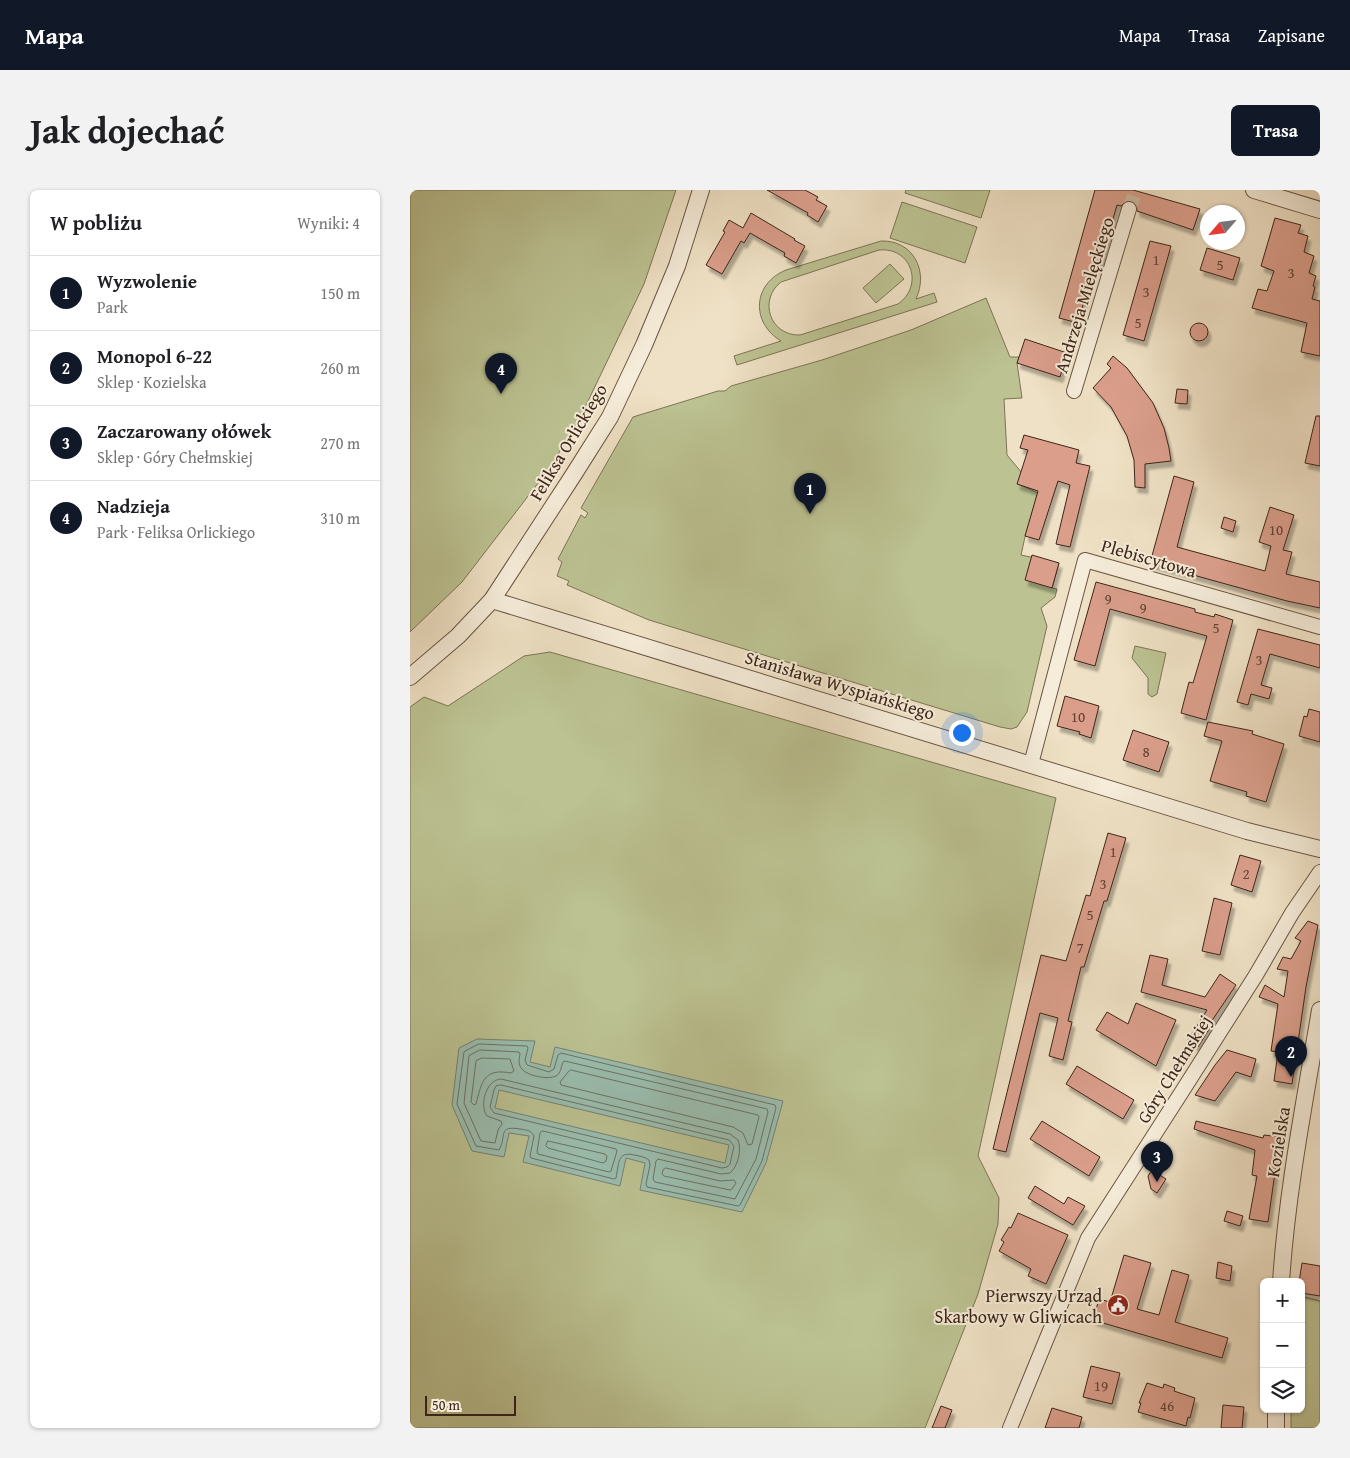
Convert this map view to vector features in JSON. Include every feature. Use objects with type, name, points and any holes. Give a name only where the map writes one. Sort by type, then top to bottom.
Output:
[{"type":"street","name":"Feliksa Orlickiego","points":[[410,677],[458,636],[492,600],[610,416],[674,274],[701,190]]},
{"type":"street","points":[[1254,190],[1320,210]]},
{"type":"street","name":"Andrzeja Mielęckiego","points":[[1074,391],[1129,209]]},
{"type":"street","name":"Plebiscytowa","points":[[1031,764],[1085,560],[1320,626]]},
{"type":"street","name":"Stanisława Wyspiańskiego","points":[[492,600],[1247,831],[1320,849]]},
{"type":"street","name":"Góry Chełmskiej","points":[[1010,1428],[1088,1238],[1246,991],[1292,913],[1320,872]]},
{"type":"street","name":"Kozielska","points":[[1281,1278],[1284,1235],[1320,1010]]},
{"type":"street","points":[[1276,1413],[1276,1428]]},
{"type":"green space","points":[[410,190],[676,190],[644,284],[579,420],[549,469],[462,582],[410,632]]},
{"type":"green space","points":[[906,190],[990,190],[981,218],[905,193]]},
{"type":"green space","points":[[902,202],[977,227],[965,263],[890,238]]},
{"type":"green space","points":[[881,241],[892,242],[910,252],[919,268],[921,278],[916,299],[934,293],[937,302],[737,365],[734,356],[781,341],[764,324],[760,314],[760,304],[767,284],[775,276],[786,270]],"holes":[[[879,250],[890,251],[900,255],[911,269],[911,288],[898,304],[800,335],[790,334],[781,330],[775,323],[769,307],[770,298],[774,289],[781,282]]]},
{"type":"green space","points":[[890,264],[904,279],[876,303],[863,288]]},
{"type":"green space","points":[[986,298],[1010,357],[1019,357],[1017,363],[1022,398],[1004,399],[1007,455],[1022,473],[1018,484],[1038,493],[1021,555],[1059,563],[1052,588],[1057,589],[1055,597],[1041,608],[1047,626],[1027,712],[1017,727],[1011,729],[1000,727],[649,620],[567,585],[569,581],[557,576],[562,562],[558,559],[581,515],[585,518],[588,513],[581,508],[633,417],[718,391],[725,391],[731,386],[822,360],[911,330]]},
{"type":"green space","points":[[1135,646],[1166,653],[1157,694],[1152,697],[1148,694],[1148,678],[1132,658]]},
{"type":"green space","points":[[550,652],[1056,798],[978,1156],[999,1198],[998,1224],[978,1294],[925,1428],[410,1428],[410,707],[424,697],[448,706],[524,656]]},
{"type":"green space","points":[[1305,1297],[1320,1301],[1320,1428],[1291,1428],[1291,1413],[1305,1413]]},
{"type":"water","points":[[477,1039],[535,1041],[530,1062],[550,1067],[555,1047],[783,1101],[766,1163],[742,1212],[640,1190],[645,1163],[626,1158],[620,1186],[523,1162],[529,1136],[509,1133],[504,1157],[472,1151],[452,1105],[459,1048]],"holes":[[[499,1090],[729,1145],[725,1163],[495,1108]]]},
{"type":"building","points":[[767,190],[805,190],[818,197],[816,200],[827,206],[818,222],[807,215],[808,213]]},
{"type":"building","points":[[1095,190],[1133,190],[1200,209],[1193,230],[1137,211],[1136,203],[1132,201],[1127,201],[1121,206],[1117,205],[1100,264],[1098,263],[1096,269],[1093,268],[1078,323],[1059,318]]},
{"type":"building","points":[[751,213],[805,246],[796,263],[784,256],[785,253],[750,233],[744,243],[741,241],[722,274],[706,265],[725,232],[723,231],[729,220],[743,228]]},
{"type":"building","points":[[1275,218],[1301,225],[1298,233],[1308,236],[1304,252],[1314,256],[1309,273],[1316,276],[1312,299],[1320,301],[1320,356],[1301,352],[1307,323],[1252,308],[1258,289],[1267,291],[1274,271],[1261,266]]},
{"type":"building","points":[[1150,241],[1171,246],[1144,341],[1123,335]]},
{"type":"building","points":[[1206,250],[1214,250],[1240,258],[1233,280],[1200,270]]},
{"type":"building","points":[[1199,323],[1205,326],[1208,332],[1205,338],[1199,341],[1193,338],[1190,332],[1193,326]]},
{"type":"building","points":[[1025,339],[1067,353],[1060,377],[1017,363]]},
{"type":"building","points":[[1113,356],[1127,368],[1153,403],[1164,428],[1169,448],[1171,461],[1145,464],[1145,488],[1135,487],[1134,460],[1127,436],[1111,407],[1093,388],[1111,368],[1107,364]]},
{"type":"building","points":[[1177,389],[1188,390],[1187,404],[1175,403]]},
{"type":"building","points":[[1316,416],[1320,416],[1320,466],[1305,463]]},
{"type":"building","points":[[1024,435],[1079,450],[1076,463],[1090,466],[1070,547],[1056,544],[1070,485],[1058,481],[1039,540],[1025,536],[1038,491],[1017,484],[1028,450],[1020,448]]},
{"type":"building","points":[[1174,476],[1194,482],[1177,547],[1265,571],[1271,546],[1259,542],[1270,507],[1294,515],[1283,550],[1292,552],[1286,574],[1320,582],[1320,608],[1287,601],[1150,563]]},
{"type":"building","points":[[1224,517],[1236,521],[1233,532],[1221,528]]},
{"type":"building","points":[[1032,555],[1059,563],[1052,588],[1025,580]]},
{"type":"building","points":[[1096,582],[1195,609],[1195,612],[1214,617],[1215,614],[1233,620],[1206,720],[1181,713],[1189,682],[1193,683],[1207,636],[1110,609],[1095,666],[1074,660]]},
{"type":"building","points":[[1258,629],[1320,645],[1320,668],[1270,654],[1261,685],[1272,688],[1269,699],[1251,694],[1248,705],[1237,702]]},
{"type":"building","points":[[1065,696],[1099,706],[1091,738],[1079,734],[1080,732],[1057,726]]},
{"type":"building","points":[[1309,709],[1320,712],[1320,742],[1299,736],[1304,716],[1307,717]]},
{"type":"building","points":[[1208,722],[1253,731],[1252,734],[1284,744],[1266,802],[1246,796],[1247,792],[1210,781],[1222,741],[1204,736]]},
{"type":"building","points":[[1133,730],[1169,742],[1159,772],[1123,760]]},
{"type":"building","points":[[1108,833],[1126,838],[1084,967],[1081,967],[1068,1021],[1072,1022],[1063,1060],[1049,1056],[1058,1018],[1040,1013],[1006,1152],[993,1149],[1041,955],[1066,961],[1086,895],[1090,896]]},
{"type":"building","points":[[1240,855],[1261,861],[1252,892],[1231,885]]},
{"type":"building","points":[[1214,898],[1232,903],[1220,955],[1202,951]]},
{"type":"building","points":[[1308,921],[1318,925],[1306,987],[1292,1084],[1274,1081],[1278,1052],[1271,1051],[1278,1004],[1259,997],[1265,985],[1284,997],[1288,971],[1277,969],[1283,957],[1291,959],[1301,941],[1295,938]]},
{"type":"building","points":[[1150,955],[1168,959],[1162,985],[1205,997],[1220,974],[1236,985],[1211,1022],[1213,1023],[1198,1047],[1188,1040],[1207,1010],[1141,992]]},
{"type":"building","points":[[1136,1003],[1176,1020],[1156,1066],[1096,1030],[1107,1012],[1128,1024]]},
{"type":"building","points":[[1227,1050],[1256,1059],[1251,1077],[1236,1072],[1215,1101],[1195,1095],[1215,1065]]},
{"type":"building","points":[[1077,1066],[1134,1100],[1123,1119],[1066,1084]]},
{"type":"building","points":[[1042,1121],[1100,1157],[1089,1176],[1030,1139]]},
{"type":"building","points":[[1196,1121],[1263,1138],[1264,1135],[1280,1137],[1268,1222],[1249,1219],[1257,1176],[1252,1175],[1255,1150],[1194,1129]]},
{"type":"building","points":[[1152,1170],[1166,1179],[1157,1193],[1151,1189],[1148,1176]]},
{"type":"building","points":[[1035,1186],[1064,1204],[1068,1197],[1085,1206],[1073,1225],[1028,1198]]},
{"type":"building","points":[[1227,1211],[1243,1216],[1240,1226],[1224,1221]]},
{"type":"building","points":[[1018,1213],[1068,1235],[1046,1284],[1028,1276],[1031,1269],[999,1251],[1004,1242],[1001,1240],[1009,1227],[1011,1228]]},
{"type":"building","name":"Pierwszy Urząd Skarbowy w Gliwicach","points":[[1124,1255],[1151,1263],[1137,1309],[1159,1315],[1172,1270],[1189,1275],[1175,1322],[1228,1338],[1222,1358],[1093,1320],[1099,1299],[1110,1302]]},
{"type":"building","points":[[1218,1262],[1232,1266],[1230,1281],[1216,1278]]},
{"type":"building","points":[[1302,1263],[1320,1266],[1320,1296],[1305,1294],[1305,1278],[1300,1278]]},
{"type":"building","points":[[1091,1366],[1120,1373],[1112,1404],[1083,1397]]},
{"type":"building","points":[[1147,1383],[1163,1388],[1164,1384],[1175,1388],[1174,1391],[1195,1398],[1186,1426],[1138,1412],[1141,1403],[1139,1403]]},
{"type":"building","points":[[1223,1405],[1244,1407],[1242,1428],[1221,1428]]},
{"type":"building","points":[[941,1406],[952,1410],[945,1428],[932,1428]]},
{"type":"building","points":[[1052,1408],[1082,1417],[1079,1428],[1045,1428]]},
{"type":"tunnel","points":[[1129,209],[1136,190]]},
{"type":"place","name":"Nadzieja","points":[[501,394]]},
{"type":"place","name":"Wyzwolenie","points":[[810,514]]},
{"type":"place","name":"Monopol 6-22","points":[[1291,1077]]},
{"type":"place","name":"Zaczarowany ołówek","points":[[1157,1182]]},
{"type":"place","name":"Pierwszy Urząd Skarbowy w Gliwicach","points":[[1118,1305]]}]
